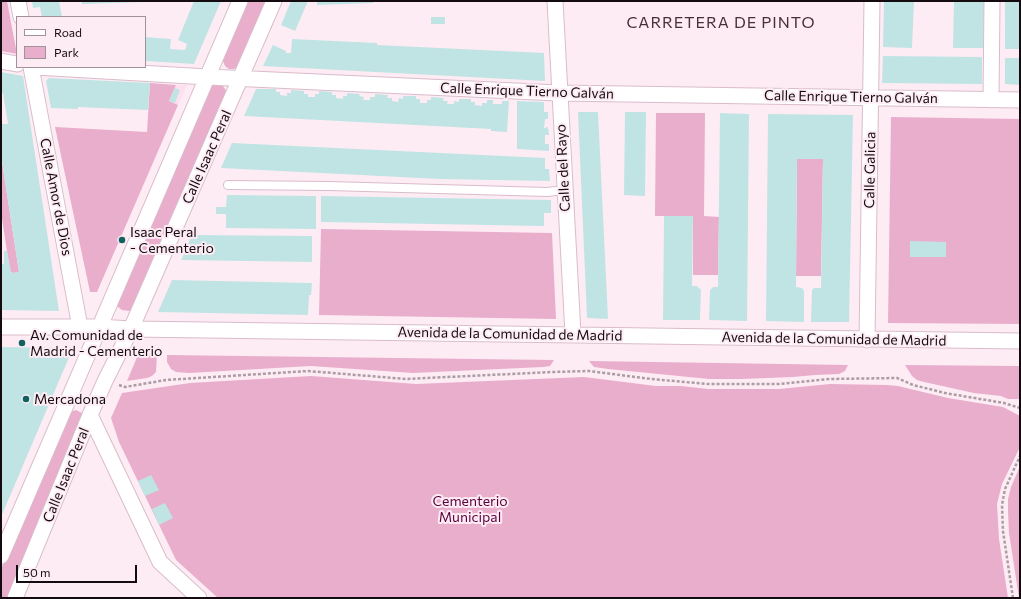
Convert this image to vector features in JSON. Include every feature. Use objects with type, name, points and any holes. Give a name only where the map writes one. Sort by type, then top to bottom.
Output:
[{"type":"street","points":[[18,1],[21,16]]},
{"type":"street","name":"Calle Isaac Peral","points":[[1,556],[240,1]]},
{"type":"street","name":"Calle Isaac Peral","points":[[15,598],[90,415],[131,329],[274,1]]},
{"type":"street","name":"Calle del Rayo","points":[[554,1],[573,334]]},
{"type":"street","name":"Calle Galicia","points":[[867,340],[872,1]]},
{"type":"street","points":[[991,100],[992,1]]},
{"type":"street","points":[[1,61],[16,64]]},
{"type":"street","name":"Calle Amor de Dios","points":[[31,68],[80,327]]},
{"type":"street","name":"Calle Enrique Tierno Galván","points":[[51,68],[208,77],[559,93],[1020,100]]},
{"type":"street","name":"Avenida de la Comunidad de Madrid","points":[[1,327],[100,327],[131,329],[1020,341]]},
{"type":"street","points":[[90,415],[160,562],[199,598]]},
{"type":"lane","points":[[228,185],[330,186],[547,192],[565,190]]},
{"type":"path","points":[[105,381],[125,387],[166,380],[308,371],[406,379],[589,371],[651,380],[716,384],[779,384],[829,379],[898,378],[913,385],[945,393],[1004,403],[1020,408]]},
{"type":"path","points":[[1013,598],[1003,531],[1002,505],[1005,489],[1020,456]]},
{"type":"shaded area","points":[[176,85],[187,85],[178,105],[169,101]]},
{"type":"green space","points":[[1,1],[7,1],[16,54],[1,51]]},
{"type":"green space","points":[[246,1],[269,1],[238,68],[229,69],[225,66],[222,59]]},
{"type":"green space","points":[[150,83],[176,85],[169,101],[178,105],[97,292],[90,292],[55,127],[147,132]]},
{"type":"green space","points":[[216,84],[223,86],[227,92],[134,309],[130,311],[122,310],[118,307],[117,303],[212,85]]},
{"type":"green space","points":[[656,113],[705,113],[704,216],[719,217],[718,275],[693,275],[693,216],[655,216]]},
{"type":"green space","points":[[891,117],[1020,119],[1020,324],[888,323]]},
{"type":"green space","points":[[1,155],[19,272],[13,273],[10,271],[1,212]]},
{"type":"green space","points":[[797,159],[823,159],[821,276],[796,276]]},
{"type":"green space","points":[[321,229],[552,233],[556,319],[319,315]]},
{"type":"green space","points":[[157,354],[156,372],[152,376],[127,381],[138,355]]},
{"type":"green space","points":[[167,355],[554,360],[550,366],[543,367],[413,373],[311,366],[189,373],[176,372],[171,369],[167,362]]},
{"type":"green space","points":[[589,361],[848,365],[845,371],[839,374],[741,379],[709,379],[594,367]]},
{"type":"green space","points":[[905,365],[1020,366],[1020,399],[1008,399],[1001,396],[974,393],[917,380],[912,376]]},
{"type":"green space","name":"Cementerio Municipal","points":[[311,376],[416,384],[584,377],[656,386],[681,386],[708,389],[779,389],[830,384],[887,385],[898,386],[948,398],[1003,407],[1020,416],[1020,447],[1002,484],[997,504],[999,539],[1008,598],[218,598],[176,560],[119,442],[111,418],[122,393],[190,383]]},
{"type":"green space","points":[[76,410],[84,414],[12,598],[1,598],[1,569],[66,416],[70,412]]},
{"type":"green space","points":[[1020,466],[1019,598],[1009,533],[1008,499],[1011,487]]},
{"type":"building","points":[[32,1],[59,1],[62,16],[42,16],[40,7],[33,8]]},
{"type":"building","points":[[82,1],[145,1],[145,2],[82,4]]},
{"type":"building","points":[[194,1],[221,1],[194,64],[146,61],[146,37],[171,39],[170,49],[185,50],[187,44],[178,40]]},
{"type":"building","points":[[291,1],[308,1],[295,31],[281,25]]},
{"type":"building","points":[[317,1],[373,1],[373,3],[317,5]]},
{"type":"building","points":[[884,1],[914,1],[912,48],[883,47]]},
{"type":"building","points":[[954,1],[984,1],[983,48],[953,48]]},
{"type":"building","points":[[1005,1],[1020,1],[1020,49],[1005,49]]},
{"type":"building","points":[[431,17],[445,17],[445,24],[431,24]]},
{"type":"building","points":[[292,39],[377,43],[377,45],[544,53],[545,81],[263,66],[273,45],[286,51],[286,53],[291,53]]},
{"type":"building","points":[[883,56],[982,57],[982,84],[882,83]]},
{"type":"building","points":[[1005,58],[1020,58],[1020,85],[1005,84]]},
{"type":"building","points":[[1,72],[23,76],[59,311],[1,310],[1,264],[4,264],[4,251],[7,251],[11,272],[19,272],[1,155],[1,124],[8,124],[3,93],[1,93]]},
{"type":"building","points":[[49,78],[150,83],[148,110],[78,107],[78,109],[51,108],[46,81]]},
{"type":"building","points":[[175,88],[180,90],[175,103],[169,101]]},
{"type":"building","points":[[256,89],[276,89],[276,92],[280,92],[280,95],[287,96],[287,93],[291,93],[291,90],[304,91],[304,94],[308,94],[308,97],[315,97],[315,94],[319,94],[319,91],[332,92],[332,95],[336,95],[336,98],[343,99],[343,96],[347,96],[347,93],[360,94],[359,96],[364,97],[363,100],[370,100],[370,97],[375,97],[375,94],[388,95],[387,98],[392,98],[392,101],[398,102],[399,98],[403,99],[403,96],[416,96],[416,99],[420,99],[420,103],[427,103],[427,100],[431,100],[431,97],[444,98],[443,101],[448,101],[447,104],[454,104],[454,101],[459,102],[459,99],[471,99],[471,102],[475,102],[475,105],[482,106],[482,103],[487,103],[487,100],[493,100],[493,104],[502,104],[502,101],[509,101],[507,132],[491,131],[491,129],[244,116]]},
{"type":"building","points":[[517,101],[544,102],[544,112],[548,112],[548,119],[545,119],[544,128],[548,127],[549,135],[545,135],[545,144],[549,144],[549,151],[517,149]]},
{"type":"building","points":[[578,112],[598,112],[608,319],[587,318]]},
{"type":"building","points":[[625,112],[646,112],[645,196],[624,195]]},
{"type":"building","points":[[720,113],[749,114],[747,321],[709,320],[710,290],[713,287],[718,287]]},
{"type":"building","points":[[768,114],[853,115],[849,322],[811,322],[812,290],[814,288],[821,288],[823,159],[797,159],[796,287],[802,288],[804,291],[804,322],[766,321]]},
{"type":"building","points":[[232,143],[545,158],[545,169],[549,169],[550,181],[440,179],[221,168]]},
{"type":"building","points":[[227,195],[316,196],[316,229],[226,228],[226,214],[216,214],[216,207],[226,207]]},
{"type":"building","points":[[321,196],[551,200],[551,213],[544,213],[544,226],[321,222]]},
{"type":"building","points":[[664,216],[693,216],[692,286],[697,286],[701,290],[700,320],[663,320]]},
{"type":"building","points":[[192,235],[312,236],[312,262],[181,260]]},
{"type":"building","points":[[910,241],[946,242],[946,257],[910,257]]},
{"type":"building","points":[[172,280],[312,283],[311,295],[309,295],[308,315],[158,312]]},
{"type":"building","name":"Mercadona","points":[[1,347],[73,348],[1,517]]},
{"type":"building","points":[[151,475],[159,490],[145,496],[138,481]]},
{"type":"building","points":[[165,503],[173,518],[159,525],[152,509]]},
{"type":"place","name":"Isaac Peral - Cementerio","points":[[122,240]]},
{"type":"place","name":"Av. Comunidad de Madrid - Cementerio","points":[[22,343]]},
{"type":"place","name":"Mercadona","points":[[26,399]]},
{"type":"district","name":"CARRETERA DE PINTO","points":[[721,23]]}]
